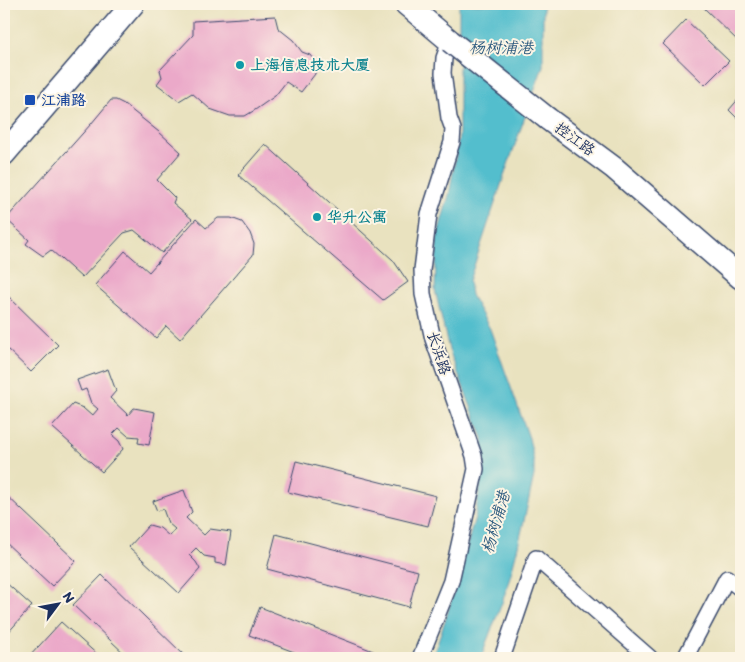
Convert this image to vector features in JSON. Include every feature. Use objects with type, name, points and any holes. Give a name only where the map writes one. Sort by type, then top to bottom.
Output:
[{"type":"main road","points":[[4,154],[133,4]]},
{"type":"main road","name":"控江路","points":[[406,4],[548,119],[614,168],[741,278]]},
{"type":"street","name":"长浜路","points":[[420,658],[451,581],[476,469],[474,456],[433,340],[423,294],[422,270],[429,214],[452,142],[453,129],[449,118],[444,84],[444,58],[450,41]]},
{"type":"street","points":[[502,658],[536,558],[650,658]]},
{"type":"street","points":[[685,658],[727,578],[741,589]]},
{"type":"water","name":"杨树浦港","points":[[459,4],[543,4],[543,66],[469,281],[471,295],[490,329],[529,438],[534,462],[534,475],[508,585],[481,658],[432,658],[447,615],[475,517],[483,467],[483,438],[449,350],[435,290],[437,237],[449,195],[459,137]]},
{"type":"building","points":[[737,4],[741,8],[741,44],[701,5]]},
{"type":"building","name":"上海信息技术大厦","points":[[275,16],[278,28],[293,40],[302,52],[310,55],[315,62],[315,74],[301,92],[286,82],[275,96],[255,110],[245,116],[230,116],[210,109],[192,93],[179,101],[157,84],[162,77],[160,70],[193,35],[193,21]]},
{"type":"building","points":[[686,20],[729,61],[705,85],[663,44]]},
{"type":"building","points":[[741,96],[741,122],[729,110]]},
{"type":"building","points":[[111,100],[124,104],[181,152],[157,180],[175,198],[173,203],[192,219],[162,253],[134,230],[124,233],[82,278],[51,250],[43,256],[26,244],[29,240],[6,219]]},
{"type":"building","name":"华升公寓","points":[[265,144],[393,260],[408,282],[383,300],[238,175]]},
{"type":"building","points":[[218,218],[231,218],[242,222],[250,233],[254,244],[253,255],[180,339],[166,326],[156,338],[95,285],[125,251],[149,272],[196,219],[206,228]]},
{"type":"building","points":[[4,292],[58,345],[31,372],[4,346]]},
{"type":"building","points":[[108,369],[116,391],[110,398],[128,415],[134,408],[155,412],[149,445],[138,443],[139,437],[128,436],[119,428],[112,435],[119,441],[123,449],[102,472],[52,427],[73,404],[83,408],[92,416],[98,409],[91,403],[86,389],[81,391],[77,380]]},
{"type":"building","points":[[296,461],[436,496],[428,526],[288,492]]},
{"type":"building","points":[[184,490],[192,512],[186,518],[204,535],[210,529],[231,532],[226,565],[215,563],[215,558],[204,556],[196,548],[189,555],[200,569],[179,593],[129,547],[149,525],[160,528],[169,536],[175,529],[168,523],[163,509],[157,511],[153,501]]},
{"type":"building","points":[[4,493],[76,561],[52,586],[4,541]]},
{"type":"building","points":[[276,534],[418,571],[409,607],[267,569]]},
{"type":"building","points":[[102,575],[187,658],[129,658],[73,605]]},
{"type":"building","points":[[4,581],[32,606],[4,637]]},
{"type":"building","points":[[260,607],[391,658],[310,658],[249,635]]},
{"type":"building","points":[[61,622],[101,658],[28,658]]},
{"type":"place","name":"上海信息技术大厦","points":[[240,65]]},
{"type":"place","name":"江浦路","points":[[30,100]]},
{"type":"place","name":"华升公寓","points":[[317,217]]}]
